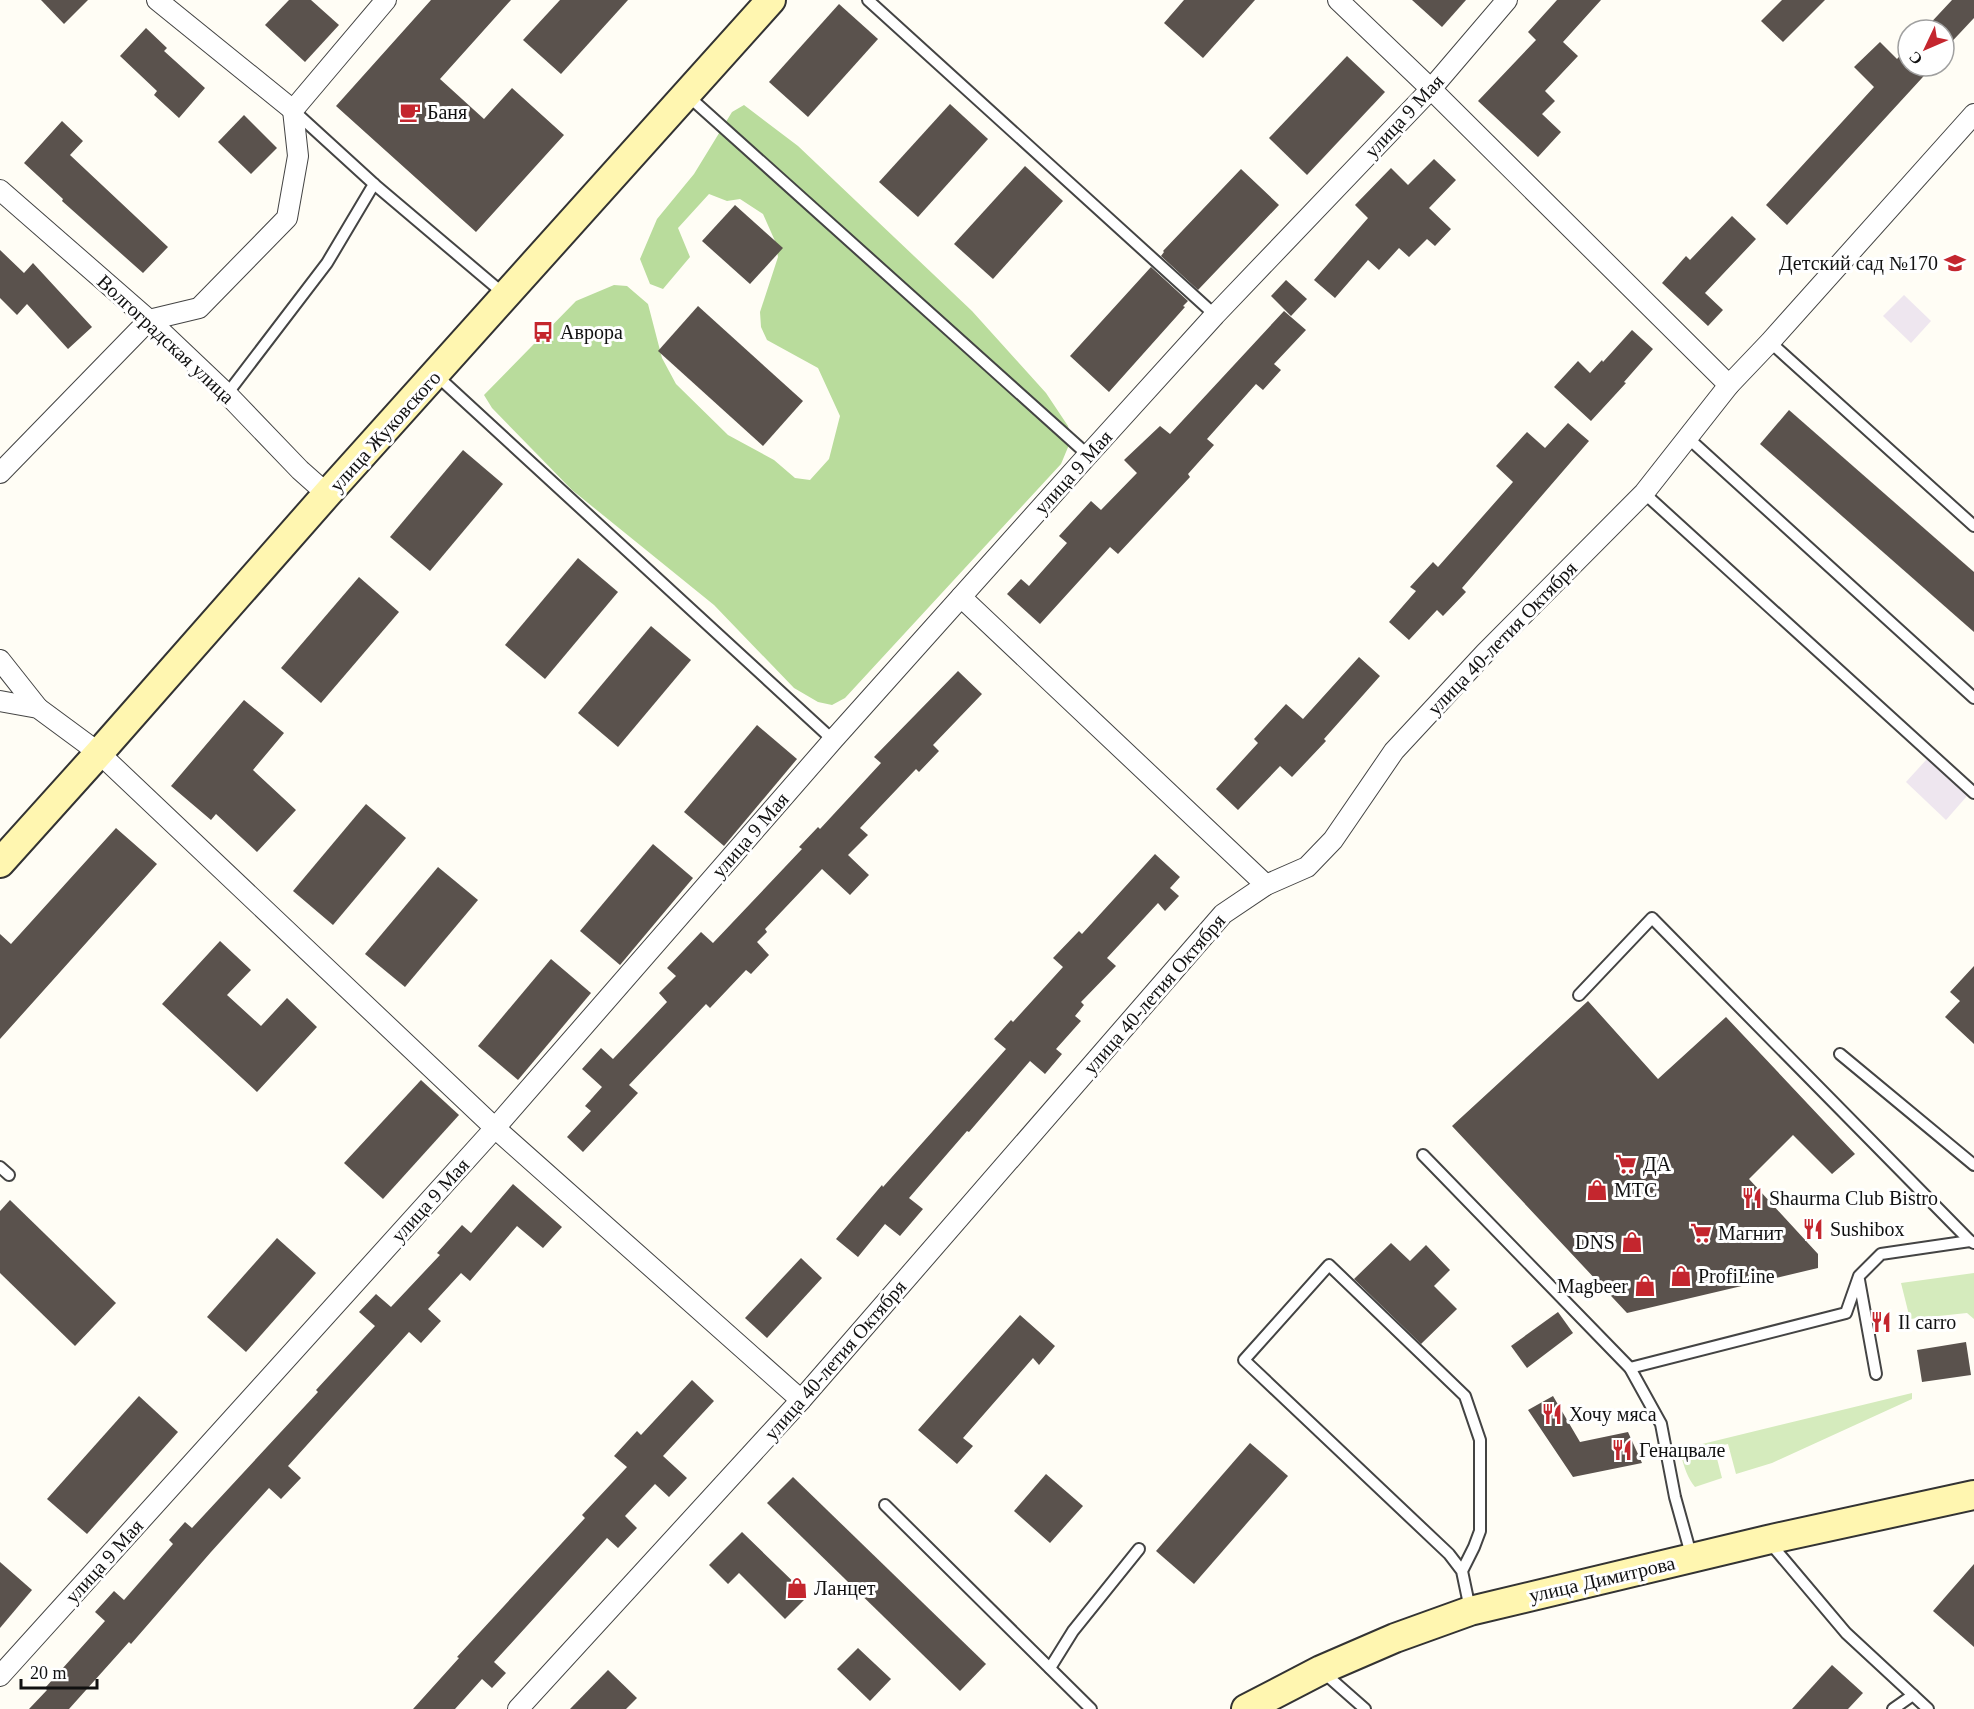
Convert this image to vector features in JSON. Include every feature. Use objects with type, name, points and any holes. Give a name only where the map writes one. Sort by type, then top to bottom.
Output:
[{"type":"street","points":[[0,473],[149,320],[199,308],[287,219],[298,156],[293,110],[157,0]]},
{"type":"street","points":[[293,110],[386,0]]},
{"type":"street","name":"улица Жуковского","points":[[0,863],[327,494],[771,0]]},
{"type":"street","points":[[1338,0],[1431,89],[1729,385]]},
{"type":"street","name":"улица 9 Мая","points":[[0,1676],[495,1128],[833,740],[1088,455],[1215,315],[1431,89],[1507,0]]},
{"type":"street","name":"улица 40-летия Октября","points":[[518,1709],[801,1400],[1222,914],[1266,885],[1307,867],[1333,840],[1394,751],[1485,653],[1644,493],[1729,385],[1974,114]]},
{"type":"street","name":"Волгоградская улица","points":[[0,190],[149,320],[327,494]]},
{"type":"street","points":[[961,597],[1266,885]]},
{"type":"street","points":[[0,660],[38,708],[99,753],[495,1128],[801,1400]]},
{"type":"street","points":[[0,701],[38,708]]},
{"type":"street","name":"улица Димитрова","points":[[1246,1709],[1321,1670],[1395,1638],[1470,1611],[1767,1540],[1974,1495]]},
{"type":"lane","points":[[868,0],[1215,315]]},
{"type":"lane","points":[[687,95],[1088,455]]},
{"type":"lane","points":[[293,110],[374,184],[506,296]]},
{"type":"lane","points":[[227,394],[327,263],[374,184]]},
{"type":"lane","points":[[1770,342],[1974,526]]},
{"type":"lane","points":[[436,375],[833,740]]},
{"type":"lane","points":[[1687,437],[1974,698]]},
{"type":"lane","points":[[1644,493],[1974,793]]},
{"type":"lane","points":[[1579,995],[1652,918],[1972,1242]]},
{"type":"lane","points":[[1840,1054],[1974,1165]]},
{"type":"lane","points":[[1423,1155],[1630,1368],[1661,1424],[1675,1497],[1692,1558]]},
{"type":"lane","points":[[0,1167],[9,1175]]},
{"type":"lane","points":[[1630,1368],[1846,1313],[1858,1276],[1881,1254],[1972,1242]]},
{"type":"lane","points":[[1462,1570],[1480,1531],[1480,1440],[1465,1396],[1329,1264],[1244,1360],[1449,1554],[1462,1570],[1470,1611]]},
{"type":"lane","points":[[1858,1276],[1876,1374]]},
{"type":"lane","points":[[885,1505],[1091,1709]]},
{"type":"lane","points":[[1767,1540],[1846,1633],[1928,1709]]},
{"type":"lane","points":[[1050,1668],[1073,1631],[1139,1549]]},
{"type":"lane","points":[[1321,1670],[1365,1709]]},
{"type":"lane","points":[[1893,1709],[1913,1695]]},
{"type":"shaded area","points":[[1904,295],[1931,321],[1911,343],[1883,316]]},
{"type":"shaded area","points":[[1927,759],[1967,796],[1946,820],[1906,782]]},
{"type":"green space","points":[[744,105],[798,146],[972,311],[1046,393],[1068,426],[1071,440],[1061,464],[845,698],[832,705],[818,702],[794,688],[714,605],[572,490],[492,408],[484,395],[576,301],[614,285],[627,286],[648,304],[662,358],[676,384],[728,435],[774,460],[795,478],[810,480],[829,459],[840,416],[818,368],[767,340],[761,327],[760,312],[778,257],[775,241],[763,214],[740,199],[727,201],[709,194],[678,228],[690,257],[663,289],[650,284],[640,259],[657,219],[694,174],[732,112]]},
{"type":"green space","points":[[1974,1273],[1974,1319],[1967,1313],[1910,1319],[1901,1283]]},
{"type":"green space","points":[[1912,1393],[1912,1399],[1772,1463],[1736,1474],[1728,1444],[1714,1447],[1722,1478],[1695,1487],[1683,1464],[1681,1455],[1690,1447]]},
{"type":"building","points":[[41,0],[88,0],[64,24]]},
{"type":"building","points":[[289,0],[311,0],[339,25],[305,62],[265,25]]},
{"type":"building","name":"Баня","points":[[431,0],[511,0],[440,79],[484,119],[512,88],[564,135],[476,232],[336,106]]},
{"type":"building","points":[[560,0],[628,0],[561,74],[523,40]]},
{"type":"building","points":[[1184,0],[1255,0],[1203,58],[1164,23]]},
{"type":"building","points":[[1412,0],[1466,0],[1442,27]]},
{"type":"building","points":[[1557,0],[1601,0],[1563,42],[1578,56],[1545,91],[1555,101],[1542,114],[1561,132],[1538,157],[1478,101],[1536,40],[1528,32]]},
{"type":"building","points":[[1782,0],[1825,0],[1783,42],[1761,21]]},
{"type":"building","points":[[1952,0],[1974,0],[1974,18],[1956,37],[1956,18],[1935,18]]},
{"type":"building","points":[[839,4],[878,39],[808,117],[769,82]]},
{"type":"building","points":[[146,28],[167,48],[164,51],[205,88],[179,118],[154,95],[157,91],[120,56]]},
{"type":"building","points":[[1880,42],[1896,58],[1896,78],[1922,78],[1787,225],[1766,205],[1874,87],[1854,67]]},
{"type":"building","points":[[1347,56],[1385,92],[1307,175],[1269,138]]},
{"type":"building","points":[[950,104],[988,139],[918,217],[879,182]]},
{"type":"building","points":[[244,115],[277,148],[251,174],[218,142]]},
{"type":"building","points":[[62,121],[83,141],[70,155],[168,247],[143,273],[62,201],[63,199],[24,163]]},
{"type":"building","points":[[1434,159],[1456,180],[1429,208],[1451,229],[1435,246],[1427,239],[1409,257],[1399,248],[1379,270],[1368,260],[1335,298],[1314,280],[1368,218],[1355,205],[1391,168],[1408,185]]},
{"type":"building","points":[[1025,166],[1063,201],[993,279],[954,244]]},
{"type":"building","points":[[1241,169],[1279,205],[1198,290],[1161,256],[1163,251]]},
{"type":"building","points":[[735,205],[783,248],[750,284],[702,241]]},
{"type":"building","points":[[1732,216],[1756,239],[1705,293],[1723,310],[1708,326],[1662,283],[1686,256],[1690,260]]},
{"type":"building","points":[[0,250],[24,273],[33,263],[92,327],[68,349],[27,304],[17,315],[0,298]]},
{"type":"building","points":[[1151,267],[1188,301],[1109,392],[1070,356]]},
{"type":"building","points":[[1286,280],[1307,299],[1291,316],[1271,296]]},
{"type":"building","points":[[698,306],[803,401],[763,446],[658,351]]},
{"type":"building","points":[[1284,311],[1306,330],[1274,364],[1281,370],[1263,390],[1256,384],[1207,439],[1214,445],[1188,474],[1190,477],[1118,554],[1110,547],[1040,624],[1007,594],[1021,579],[1029,586],[1067,543],[1059,536],[1091,501],[1101,510],[1137,473],[1124,460],[1160,426],[1170,434]]},
{"type":"building","points":[[1632,330],[1653,349],[1591,421],[1554,387],[1578,361],[1590,373]]},
{"type":"building","points":[[1789,410],[1974,572],[1974,632],[1760,444]]},
{"type":"building","points":[[1568,423],[1589,441],[1462,588],[1466,592],[1443,616],[1437,610],[1409,640],[1389,622],[1416,591],[1410,587],[1433,562],[1438,567],[1513,482],[1496,466],[1527,432],[1545,448]]},
{"type":"building","points":[[463,450],[503,484],[430,571],[390,537]]},
{"type":"building","points":[[578,558],[618,592],[545,679],[505,645]]},
{"type":"building","points":[[359,577],[399,612],[321,703],[281,668]]},
{"type":"building","points":[[651,626],[691,660],[618,747],[578,713]]},
{"type":"building","points":[[1359,657],[1380,676],[1324,739],[1326,741],[1292,777],[1280,766],[1238,810],[1216,789],[1258,743],[1254,739],[1286,704],[1303,719]]},
{"type":"building","points":[[958,671],[982,694],[933,745],[939,751],[919,772],[916,769],[860,828],[868,835],[848,855],[869,875],[850,895],[822,869],[765,929],[767,932],[757,942],[769,955],[751,974],[746,970],[710,1008],[706,1004],[629,1085],[638,1093],[583,1152],[567,1137],[591,1111],[585,1106],[602,1087],[582,1069],[601,1048],[613,1059],[667,1002],[659,993],[676,976],[667,968],[701,932],[713,943],[802,849],[799,847],[818,827],[820,829],[881,763],[874,757]]},
{"type":"building","points":[[244,700],[284,733],[253,770],[296,810],[257,852],[216,814],[211,820],[171,786]]},
{"type":"building","points":[[757,725],[797,759],[724,846],[684,812]]},
{"type":"building","points":[[366,804],[406,838],[333,925],[293,891]]},
{"type":"building","points":[[116,828],[157,864],[0,1039],[0,934],[11,944]]},
{"type":"building","points":[[653,844],[693,878],[620,965],[580,931]]},
{"type":"building","points":[[1155,854],[1180,877],[1170,888],[1179,896],[1165,911],[1158,903],[1107,958],[1116,966],[1081,1002],[1084,1005],[1075,1016],[1081,1021],[1056,1049],[1062,1054],[1045,1074],[1030,1061],[909,1198],[923,1209],[900,1236],[885,1224],[858,1257],[836,1239],[1006,1049],[994,1039],[1011,1020],[1013,1022],[1063,967],[1053,958],[1079,931],[1082,934]]},
{"type":"building","points":[[438,867],[478,900],[405,987],[365,954]]},
{"type":"building","points":[[220,941],[251,970],[227,995],[261,1026],[287,998],[317,1027],[257,1092],[162,1004]]},
{"type":"building","points":[[551,959],[591,993],[518,1080],[478,1046]]},
{"type":"building","points":[[1974,966],[1974,1044],[1945,1017],[1960,1001],[1950,992]]},
{"type":"building","name":"ДА","points":[[1588,1001],[1658,1079],[1726,1017],[1855,1154],[1832,1174],[1793,1135],[1749,1179],[1818,1254],[1818,1268],[1627,1313],[1452,1126]]},
{"type":"building","points":[[421,1080],[459,1115],[383,1199],[344,1163]]},
{"type":"building","points":[[513,1184],[562,1227],[543,1248],[517,1226],[470,1281],[461,1273],[428,1309],[441,1321],[421,1343],[409,1332],[288,1466],[301,1478],[281,1499],[269,1488],[131,1644],[129,1642],[69,1709],[29,1709],[105,1621],[95,1612],[114,1591],[124,1600],[173,1544],[169,1540],[185,1522],[192,1528],[318,1392],[316,1390],[375,1326],[359,1312],[376,1294],[391,1307],[440,1255],[437,1253],[462,1225],[471,1233]]},
{"type":"building","points":[[10,1200],[116,1303],[75,1346],[0,1273],[0,1211]]},
{"type":"building","points":[[277,1238],[316,1273],[246,1352],[207,1317]]},
{"type":"building","points":[[1391,1243],[1410,1261],[1426,1245],[1450,1270],[1434,1286],[1457,1309],[1421,1344],[1354,1279]]},
{"type":"building","points":[[801,1258],[822,1278],[767,1338],[745,1318]]},
{"type":"building","points":[[1558,1312],[1573,1333],[1527,1368],[1511,1346]]},
{"type":"building","points":[[1020,1315],[1055,1346],[1039,1365],[1033,1358],[963,1438],[973,1446],[957,1464],[918,1430]]},
{"type":"building","points":[[1966,1342],[1971,1375],[1922,1382],[1917,1350]]},
{"type":"building","points":[[692,1380],[714,1401],[663,1456],[687,1478],[669,1497],[655,1484],[625,1516],[637,1528],[618,1548],[607,1538],[494,1662],[506,1673],[492,1688],[482,1679],[455,1709],[413,1709],[459,1658],[457,1657],[585,1518],[582,1515],[627,1467],[614,1456],[637,1431],[641,1435]]},
{"type":"building","points":[[139,1396],[178,1432],[87,1534],[47,1499]]},
{"type":"building","points":[[1553,1396],[1580,1442],[1628,1432],[1642,1463],[1573,1477],[1528,1410]]},
{"type":"building","points":[[1250,1443],[1288,1476],[1194,1584],[1156,1551]]},
{"type":"building","points":[[1046,1474],[1083,1506],[1050,1543],[1014,1511]]},
{"type":"building","points":[[793,1477],[986,1664],[960,1691],[767,1503]]},
{"type":"building","points":[[742,1532],[808,1596],[785,1619],[739,1573],[728,1584],[709,1565]]},
{"type":"building","points":[[0,1562],[32,1590],[0,1628]]},
{"type":"building","points":[[1974,1564],[1974,1647],[1933,1611]]},
{"type":"building","points":[[858,1648],[891,1679],[870,1701],[837,1669]]},
{"type":"building","points":[[1832,1665],[1863,1693],[1848,1709],[1792,1709]]},
{"type":"building","points":[[608,1670],[637,1698],[626,1709],[570,1709]]},
{"type":"place","name":"Баня","points":[[410,112]]},
{"type":"place","name":"Детский сад №170","points":[[1955,263]]},
{"type":"place","name":"Аврора","points":[[543,332]]},
{"type":"place","name":"ДА","points":[[1626,1164]]},
{"type":"place","name":"МТС","points":[[1597,1190]]},
{"type":"place","name":"Shaurma Club Bistro","points":[[1752,1198]]},
{"type":"place","name":"Sushibox","points":[[1813,1229]]},
{"type":"place","name":"Магнит","points":[[1701,1233]]},
{"type":"place","name":"DNS","points":[[1632,1242]]},
{"type":"place","name":"ProfiLine","points":[[1681,1276]]},
{"type":"place","name":"Magbeer","points":[[1645,1286]]},
{"type":"place","name":"Il carro","points":[[1881,1322]]},
{"type":"place","name":"Хочу мяса","points":[[1552,1414]]},
{"type":"place","name":"Генацвале","points":[[1622,1450]]},
{"type":"place","name":"Ланцет","points":[[797,1588]]}]
